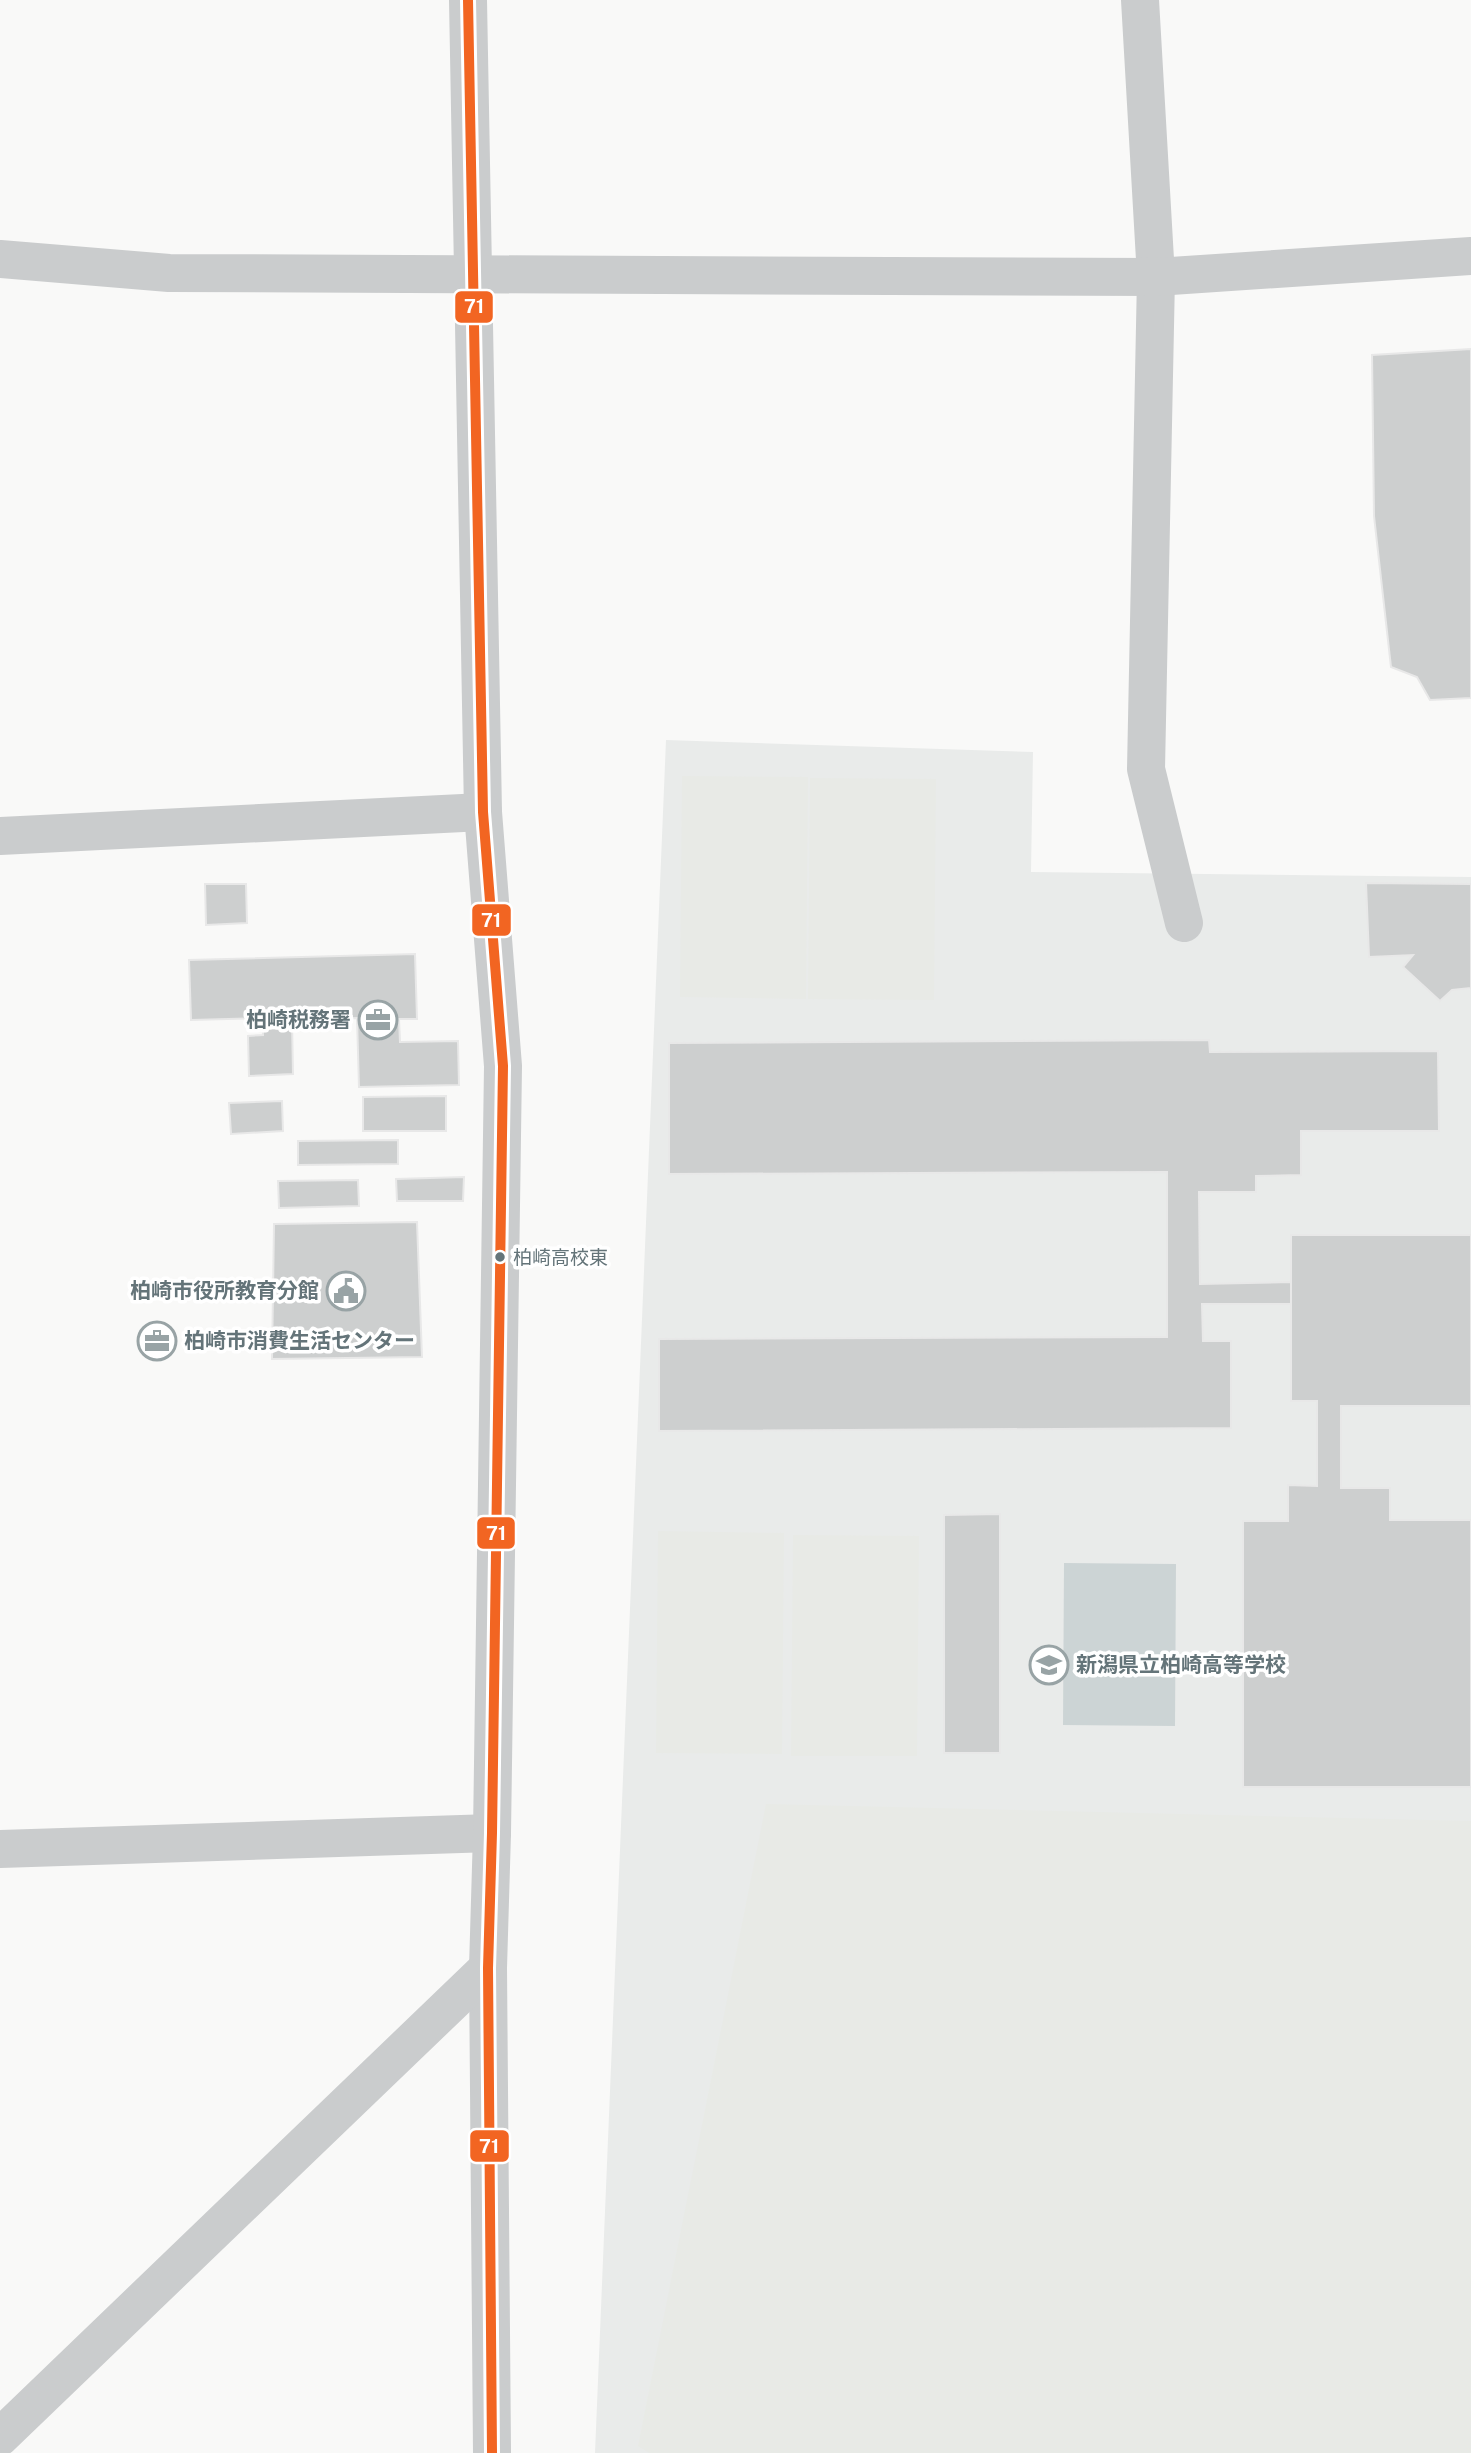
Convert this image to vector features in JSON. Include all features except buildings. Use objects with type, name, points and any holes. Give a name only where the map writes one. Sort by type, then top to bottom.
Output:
[{"type":"street","points":[[468,0],[483,812],[503,1066],[488,1968],[492,2453]]},
{"type":"street","points":[[1140,0],[1156,278],[1146,769],[1184,923]]},
{"type":"street","points":[[0,259],[169,273],[1156,278],[1471,256]]},
{"type":"street","points":[[0,836],[483,812]]},
{"type":"street","points":[[0,1849],[492,1833]]},
{"type":"street","points":[[0,2437],[488,1968]]},
{"type":"shaded area","name":"新潟県立柏崎高等学校","points":[[666,740],[1033,752],[1031,872],[1471,877],[1471,2453],[595,2453]]},
{"type":"shaded area","points":[[682,776],[808,777],[806,999],[680,997]]},
{"type":"shaded area","points":[[810,778],[936,779],[934,1000],[808,999]]},
{"type":"shaded area","points":[[658,1531],[784,1533],[782,1754],[656,1753]]},
{"type":"shaded area","points":[[793,1535],[919,1536],[917,1756],[791,1756]]},
{"type":"shaded area","points":[[1064,1563],[1176,1564],[1175,1726],[1063,1725]]},
{"type":"shaded area","points":[[766,1804],[1471,1821],[1471,2453],[649,2453],[638,2446]]},
{"type":"transit line","name":"71","points":[[468,0],[483,812],[503,1066],[488,1968],[492,2453]]},
{"type":"place","name":"柏崎税務署","points":[[378,1020]]},
{"type":"place","name":"柏崎高校東","points":[[500,1257]]},
{"type":"place","name":"柏崎市役所教育分館","points":[[346,1291]]},
{"type":"place","name":"柏崎市消費生活センター","points":[[157,1341]]},
{"type":"place","name":"新潟県立柏崎高等学校","points":[[1049,1665]]}]
